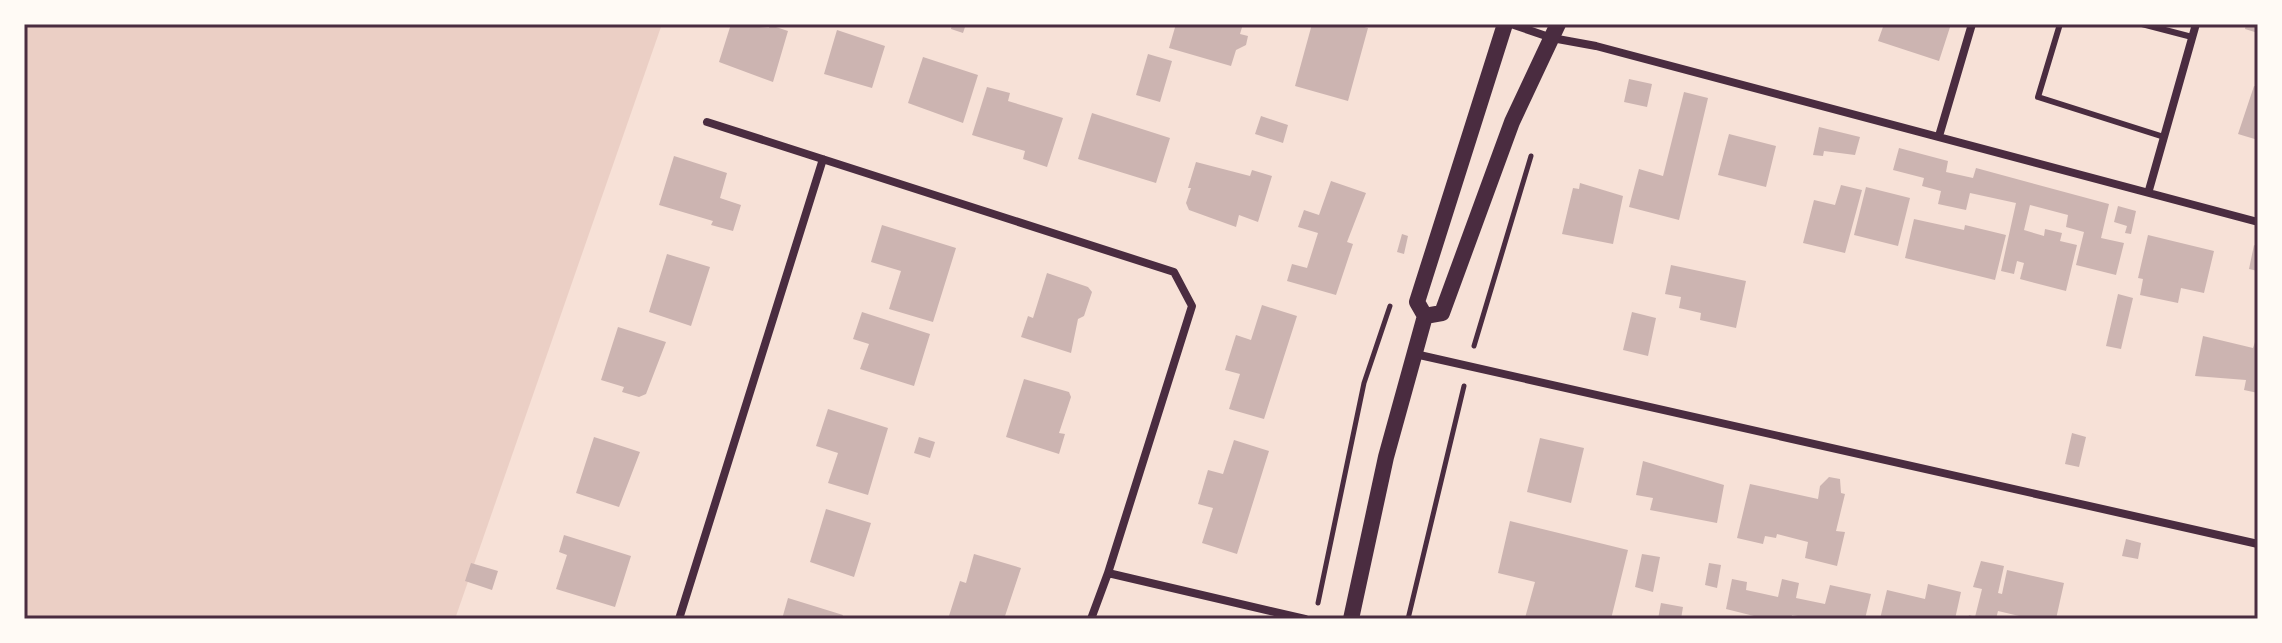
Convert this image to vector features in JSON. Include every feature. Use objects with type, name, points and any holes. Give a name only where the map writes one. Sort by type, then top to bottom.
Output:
[{"type":"main road","points":[[1351,619],[1386,457],[1425,316],[1417,302],[1505,24]]},
{"type":"main road","points":[[1425,316],[1442,313],[1508,135],[1555,31]]},
{"type":"street","points":[[1511,24],[1555,31],[1596,46],[2149,190],[2258,222]]},
{"type":"street","points":[[1939,136],[1972,24]]},
{"type":"street","points":[[2149,190],[2196,24]]},
{"type":"street","points":[[707,122],[1174,272],[1192,306],[1091,619]]},
{"type":"street","points":[[679,619],[823,159]]},
{"type":"street","points":[[1415,354],[2258,544]]},
{"type":"street","points":[[1108,573],[1305,619]]},
{"type":"lane","points":[[2060,24],[2038,97],[2164,137]]},
{"type":"lane","points":[[2142,24],[2192,37]]},
{"type":"path","points":[[1471,356],[1527,179],[1531,154],[1508,135]]},
{"type":"path","points":[[1317,604],[1364,383],[1391,304]]},
{"type":"path","points":[[1408,619],[1465,383]]},
{"type":"shaded area","points":[[24,24],[662,24],[455,619],[24,619]]},
{"type":"building","points":[[731,24],[769,28],[770,25],[788,31],[773,82],[719,62]]},
{"type":"building","points":[[952,24],[966,24],[963,33],[951,29]]},
{"type":"building","points":[[1176,24],[1243,24],[1240,34],[1248,36],[1246,45],[1236,50],[1231,66],[1169,48]]},
{"type":"building","points":[[1312,24],[1353,24],[1368,28],[1348,101],[1295,86]]},
{"type":"building","points":[[1884,24],[1951,24],[1939,61],[1878,41]]},
{"type":"building","points":[[2246,24],[2258,24],[2258,33],[2245,29]]},
{"type":"building","points":[[837,30],[885,46],[872,88],[824,74]]},
{"type":"building","points":[[1148,54],[1172,61],[1160,102],[1136,95]]},
{"type":"building","points":[[923,57],[978,75],[963,123],[908,103]]},
{"type":"building","points":[[1629,79],[1652,84],[1647,107],[1624,102]]},
{"type":"building","points":[[2254,86],[2258,87],[2258,140],[2238,134]]},
{"type":"building","points":[[987,87],[1010,93],[1008,101],[1063,118],[1047,167],[1023,159],[1025,151],[972,135]]},
{"type":"building","points":[[1684,92],[1708,98],[1679,220],[1629,207],[1639,169],[1663,176]]},
{"type":"building","points":[[1092,113],[1170,138],[1156,183],[1078,159]]},
{"type":"building","points":[[1261,116],[1288,125],[1283,143],[1255,134]]},
{"type":"building","points":[[1819,127],[1860,137],[1855,155],[1824,151],[1823,156],[1813,155]]},
{"type":"building","points":[[1729,134],[1776,146],[1766,187],[1718,175]]},
{"type":"building","points":[[1899,148],[1948,161],[1946,172],[1973,178],[1976,168],[2109,204],[2101,238],[2124,243],[2116,275],[2076,265],[2084,232],[2066,227],[2068,215],[2030,205],[2024,230],[2044,236],[2045,229],[2062,233],[2060,241],[2077,245],[2066,291],[2020,279],[2024,263],[2017,261],[2014,274],[2001,271],[2016,203],[1970,193],[1966,210],[1938,204],[1941,191],[1922,186],[1924,178],[1893,170]]},
{"type":"building","points":[[674,156],[727,173],[720,198],[741,205],[733,231],[711,225],[713,221],[659,205]]},
{"type":"building","points":[[1196,162],[1250,176],[1252,170],[1272,176],[1258,222],[1239,215],[1236,227],[1189,210],[1186,203],[1191,188],[1188,188]]},
{"type":"building","points":[[1331,181],[1366,193],[1347,242],[1353,244],[1336,295],[1287,281],[1292,264],[1307,268],[1318,233],[1298,227],[1304,210],[1319,215]]},
{"type":"building","points":[[1580,183],[1623,196],[1613,244],[1562,234],[1573,188],[1579,189]]},
{"type":"building","points":[[1841,185],[1862,190],[1845,253],[1803,243],[1814,200],[1835,205]]},
{"type":"building","points":[[1866,187],[1910,198],[1898,246],[1854,235]]},
{"type":"building","points":[[2118,206],[2136,211],[2131,234],[2125,233],[2127,226],[2114,222]]},
{"type":"building","points":[[1914,219],[1964,230],[1965,225],[2006,235],[1995,280],[1905,258]]},
{"type":"building","points":[[882,225],[956,248],[933,322],[889,309],[901,271],[871,262]]},
{"type":"building","points":[[1402,234],[1408,236],[1404,254],[1397,252]]},
{"type":"building","points":[[2148,235],[2214,251],[2204,293],[2181,288],[2178,303],[2140,295],[2143,279],[2138,278]]},
{"type":"building","points":[[2254,245],[2258,247],[2258,271],[2249,269]]},
{"type":"building","points":[[667,254],[710,267],[691,326],[649,312]]},
{"type":"building","points":[[1671,265],[1746,281],[1736,328],[1700,320],[1701,313],[1679,308],[1681,297],[1665,294]]},
{"type":"building","points":[[1047,273],[1088,287],[1092,292],[1084,316],[1078,319],[1071,353],[1021,337],[1028,316],[1033,318]]},
{"type":"building","points":[[2118,294],[2133,298],[2121,349],[2106,346]]},
{"type":"building","points":[[1262,305],[1297,316],[1264,419],[1229,409],[1240,374],[1225,370],[1236,335],[1251,340]]},
{"type":"building","points":[[862,312],[930,334],[914,386],[860,369],[869,344],[853,339]]},
{"type":"building","points":[[1632,312],[1656,318],[1648,356],[1623,350]]},
{"type":"building","points":[[618,327],[666,342],[646,394],[639,397],[622,392],[624,387],[601,380]]},
{"type":"building","points":[[2258,333],[2258,393],[2244,390],[2246,380],[2195,376],[2203,336],[2253,348]]},
{"type":"building","points":[[1024,379],[1069,392],[1071,397],[1059,433],[1065,434],[1059,454],[1006,437]]},
{"type":"building","points":[[828,409],[888,428],[868,495],[828,483],[838,453],[816,446]]},
{"type":"building","points":[[2072,433],[2086,437],[2079,467],[2065,464]]},
{"type":"building","points":[[594,437],[640,452],[619,507],[576,493]]},
{"type":"building","points":[[919,437],[935,442],[930,458],[914,453]]},
{"type":"building","points":[[1540,438],[1584,448],[1571,503],[1527,492]]},
{"type":"building","points":[[1234,440],[1269,451],[1237,554],[1202,543],[1213,508],[1198,504],[1208,470],[1223,474]]},
{"type":"building","points":[[1643,461],[1724,485],[1717,523],[1650,510],[1653,498],[1636,495]]},
{"type":"building","points":[[1829,477],[1840,479],[1841,493],[1845,494],[1836,531],[1845,532],[1837,566],[1805,558],[1808,542],[1777,534],[1776,538],[1765,536],[1763,544],[1737,538],[1750,484],[1818,499],[1820,486]]},
{"type":"building","points":[[826,509],[871,523],[854,577],[810,562]]},
{"type":"building","points":[[1510,521],[1628,550],[1611,619],[1525,618],[1535,582],[1498,573]]},
{"type":"building","points":[[564,535],[631,556],[615,607],[556,589],[567,555],[559,552]]},
{"type":"building","points":[[2126,539],[2141,543],[2138,559],[2122,556]]},
{"type":"building","points":[[974,554],[1021,568],[1004,619],[948,619],[960,581],[966,583]]},
{"type":"building","points":[[1642,554],[1660,557],[1653,592],[1635,587]]},
{"type":"building","points":[[1981,561],[2004,566],[1998,593],[2002,594],[2007,570],[2064,583],[2056,619],[2032,619],[1998,611],[1996,619],[1968,619],[1969,615],[1975,617],[1982,589],[1973,587]]},
{"type":"building","points":[[471,563],[498,571],[492,590],[465,581]]},
{"type":"building","points":[[1709,563],[1721,565],[1717,588],[1705,585]]},
{"type":"building","points":[[1732,579],[1747,582],[1746,590],[1778,597],[1782,579],[1799,583],[1796,598],[1825,604],[1830,585],[1871,594],[1865,619],[1798,619],[1798,616],[1792,615],[1791,619],[1766,619],[1726,609]]},
{"type":"building","points":[[1928,584],[1961,592],[1955,619],[1880,619],[1887,590],[1925,599]]},
{"type":"building","points":[[788,598],[843,615],[841,619],[782,619]]},
{"type":"building","points":[[1661,603],[1683,607],[1681,619],[1658,619]]}]
